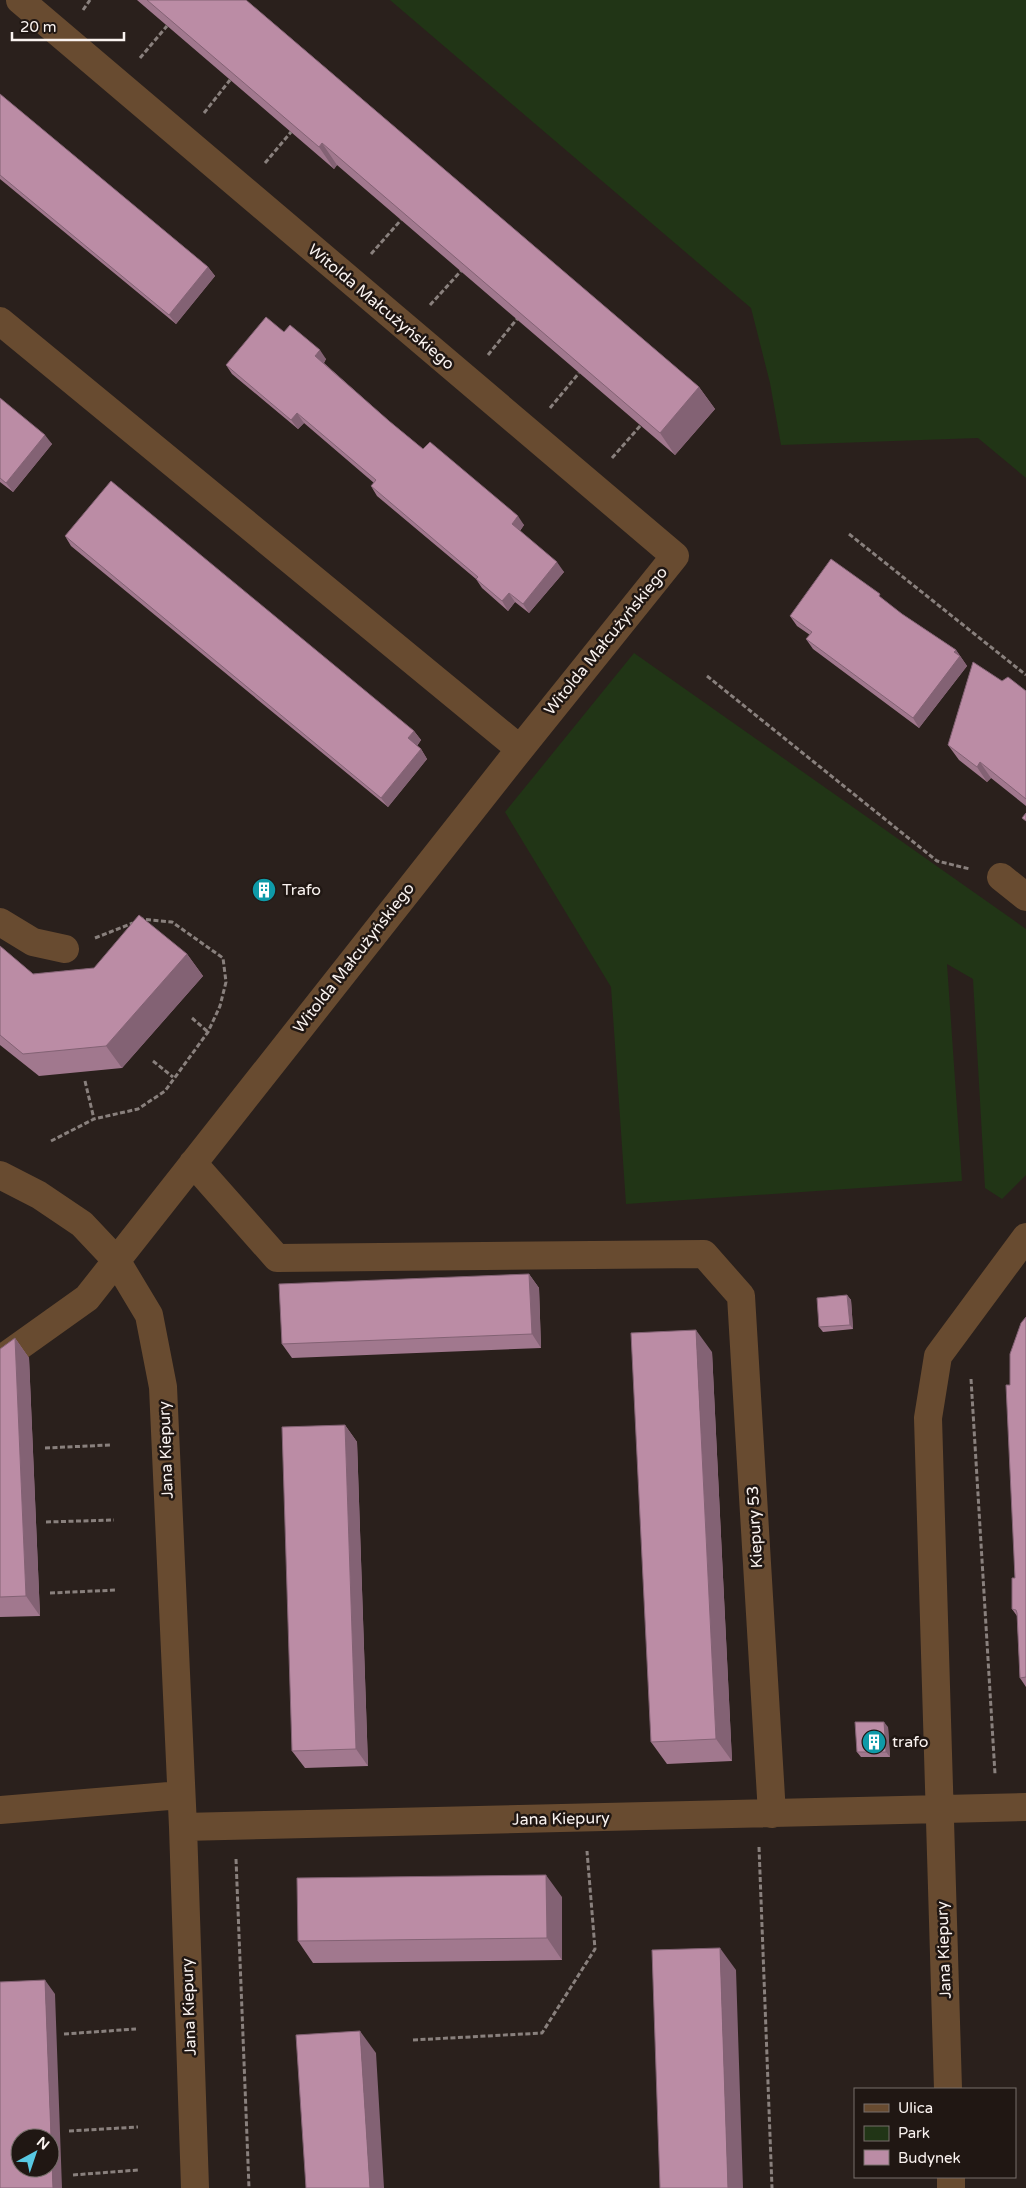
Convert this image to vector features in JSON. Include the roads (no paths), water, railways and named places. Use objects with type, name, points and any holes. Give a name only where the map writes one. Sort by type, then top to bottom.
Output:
[{"type":"street","name":"Witolda Małcużyńskiego","points":[[0,1360],[87,1298],[520,749],[675,556],[20,0]]},
{"type":"street","points":[[0,321],[520,749]]},
{"type":"street","points":[[1001,876],[1026,897]]},
{"type":"street","points":[[0,922],[33,942],[65,949]]},
{"type":"street","name":"Kiepury 53","points":[[193,1163],[277,1258],[704,1254],[740,1296],[764,1814]]},
{"type":"street","name":"Jana Kiepury","points":[[0,1175],[39,1195],[82,1224],[116,1260],[149,1315],[163,1387],[183,1827],[195,2188]]},
{"type":"street","points":[[940,1810],[928,1418],[938,1356],[1026,1237]]},
{"type":"street","points":[[0,1810],[181,1795]]},
{"type":"street","name":"Jana Kiepury","points":[[183,1827],[1026,1807]]},
{"type":"street","name":"Jana Kiepury","points":[[940,1810],[948,2088]]},
{"type":"place","name":"Trafo","points":[[264,890]]},
{"type":"place","name":"trafo","points":[[874,1742]]}]
